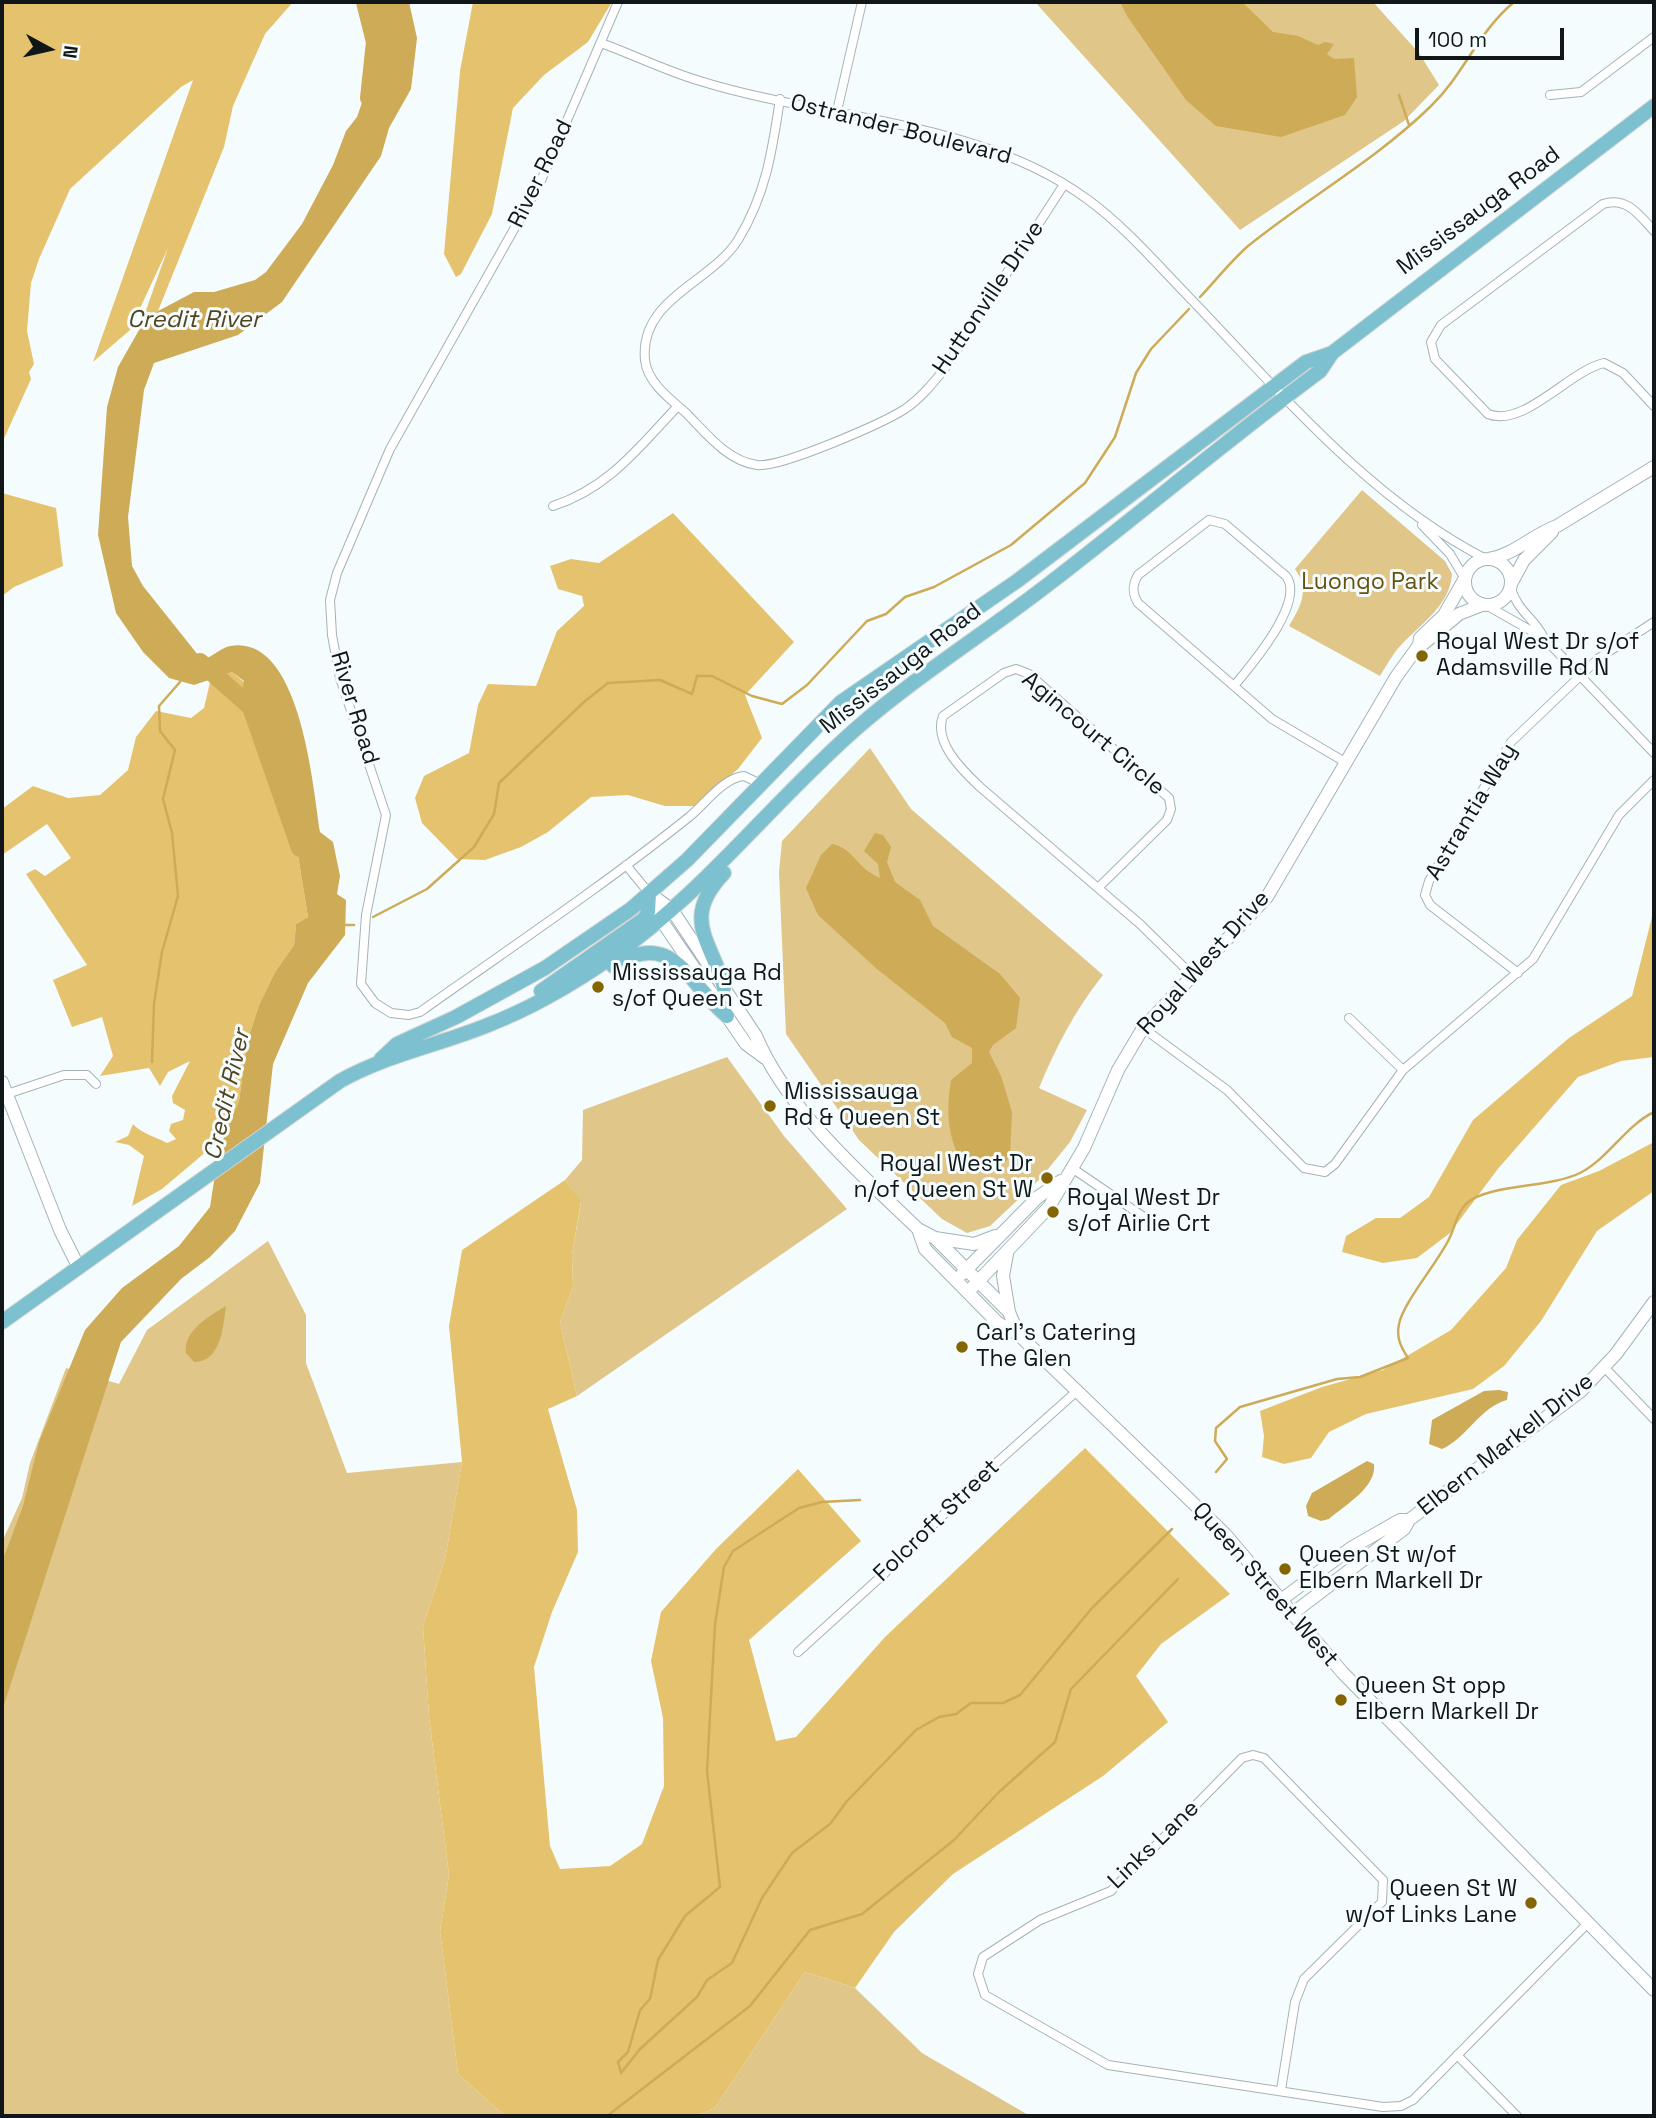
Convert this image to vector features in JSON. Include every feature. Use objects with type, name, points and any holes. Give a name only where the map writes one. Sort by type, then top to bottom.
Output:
[{"type":"main road","name":"Mississauga Road","points":[[2,1322],[195,1186],[298,1108],[380,1060],[397,1044],[456,1017],[545,968],[649,893],[693,853],[841,702],[1017,581],[1280,392],[1320,371],[1332,353],[1654,106]]},
{"type":"main road","name":"Mississauga Road","points":[[380,1060],[446,1041],[523,1010],[613,956],[666,915],[746,839],[817,765],[879,709],[1119,530],[1280,392]]},
{"type":"main road","points":[[724,988],[719,968],[704,943],[703,910],[712,887],[747,850],[746,839]]},
{"type":"main road","points":[[523,1010],[536,994],[644,919],[648,912],[649,893]]},
{"type":"main road","points":[[547,997],[565,997],[627,957],[656,954],[673,959],[684,967],[709,1002],[727,1016]]},
{"type":"street","name":"River Road","points":[[618,2],[540,183],[390,449],[332,591],[332,635],[340,678],[386,815],[366,915],[360,973],[364,990],[375,1003],[391,1013],[409,1015],[420,1012],[626,865],[725,784],[744,775],[761,784]]},
{"type":"street","points":[[837,111],[862,2]]},
{"type":"street","points":[[1550,95],[1581,92],[1654,37]]},
{"type":"street","name":"Ostrander Boulevard","points":[[601,43],[700,81],[979,145],[1026,163],[1087,199],[1157,264],[1348,459],[1416,517]]},
{"type":"street","name":"Huttonville Drive","points":[[780,99],[770,163],[759,202],[736,243],[654,317],[644,339],[645,363],[654,383],[729,455],[758,465],[778,462],[814,449],[873,426],[906,408],[946,367],[1063,186]]},
{"type":"street","points":[[1654,231],[1632,208],[1617,202],[1603,204],[1441,325],[1431,342],[1435,359],[1488,414],[1496,417],[1513,415],[1604,363],[1623,373],[1654,406]]},
{"type":"street","points":[[553,506],[582,497],[614,473],[678,406]]},
{"type":"street","points":[[1464,580],[1469,567],[1516,551],[1542,532],[1557,526],[1654,467]]},
{"type":"street","points":[[1416,517],[1458,545],[1507,569],[1520,610],[1538,627],[1544,638]]},
{"type":"street","points":[[1416,517],[1450,554],[1464,580],[1467,593],[1544,638],[1654,753]]},
{"type":"street","points":[[1234,686],[1261,653],[1289,606],[1292,586],[1286,576],[1225,524],[1209,520],[1138,575],[1133,593],[1138,603],[1234,686],[1288,730],[1345,762]]},
{"type":"street","points":[[1484,605],[1501,601],[1524,560],[1557,526]]},
{"type":"street","name":"Royal West Drive","points":[[968,1292],[1049,1207],[1097,1121],[1118,1070],[1143,1028],[1267,897],[1396,677],[1419,645],[1420,638],[1451,606],[1464,580]]},
{"type":"street","name":"Royal West Drive","points":[[1419,645],[1427,643],[1459,614],[1484,605]]},
{"type":"street","name":"Astrantia Way","points":[[1518,973],[1430,905],[1426,901],[1426,888],[1511,741],[1611,649],[1654,622]]},
{"type":"street","name":"Agincourt Circle","points":[[1098,888],[1167,820],[1171,809],[1170,798],[1029,674],[1016,669],[1004,673],[943,716],[940,728],[943,739],[972,780],[1098,888],[1192,975]]},
{"type":"street","points":[[1143,1028],[1227,1090],[1304,1168],[1325,1172],[1335,1164],[1403,1070],[1518,973],[1548,937],[1619,814],[1654,780]]},
{"type":"street","points":[[626,865],[649,893]]},
{"type":"street","name":"Queen Street West","points":[[649,893],[724,988],[756,1036],[765,1058],[827,1139],[918,1229],[935,1238],[1009,1312],[1018,1334]]},
{"type":"street","name":"Queen Street West","points":[[666,915],[746,1044],[765,1058]]},
{"type":"street","points":[[1349,1018],[1403,1070]]},
{"type":"street","points":[[78,1266],[60,1230],[4,1088],[64,1075],[87,1075],[96,1084]]},
{"type":"street","points":[[1068,1174],[1157,1226]]},
{"type":"street","name":"Royal West Drive","points":[[956,1280],[1038,1197],[1068,1174]]},
{"type":"street","name":"Queen Street West","points":[[918,1229],[925,1249],[998,1323],[1018,1334],[1225,1534],[1342,1672],[1654,1990]]},
{"type":"street","points":[[935,1238],[974,1244],[1001,1233]]},
{"type":"street","points":[[1008,1251],[1003,1276],[1009,1312]]},
{"type":"street","name":"Elbern Markell Drive","points":[[1293,1613],[1404,1530],[1409,1520],[1566,1403],[1605,1368],[1654,1302]]},
{"type":"street","points":[[1605,1368],[1654,1419]]},
{"type":"street","name":"Folcroft Street","points":[[798,1652],[886,1572],[984,1474],[1077,1391]]},
{"type":"street","name":"Elbern Markell Drive","points":[[1281,1600],[1351,1548],[1400,1520],[1409,1520]]},
{"type":"street","name":"Links Lane","points":[[1281,2090],[1294,2002],[1304,1979],[1382,1902],[1385,1889],[1383,1880],[1283,1778],[1275,1765],[1253,1755],[1242,1758],[1111,1891],[1040,1920],[983,1957],[978,1973],[985,1995],[1108,2065],[1382,2107],[1401,2106],[1413,2100],[1588,1923]]},
{"type":"street","points":[[1457,2055],[1517,2116]]},
{"type":"green space","points":[[1035,2],[1373,2],[1419,53],[1439,85],[1404,121],[1240,230]]},
{"type":"green space","name":"Luongo Park","points":[[1362,490],[1445,561],[1452,574],[1441,604],[1399,648],[1380,676],[1289,626],[1300,605],[1303,591],[1295,569]]},
{"type":"green space","points":[[870,748],[911,809],[1103,975],[1067,1029],[1039,1088],[1087,1110],[1070,1142],[1040,1179],[990,1226],[967,1233],[942,1219],[859,1140],[786,1034],[779,872],[782,841]]},
{"type":"green space","points":[[727,1057],[784,1136],[847,1209],[577,1396],[560,1322],[573,1287],[572,1255],[581,1202],[565,1180],[582,1160],[583,1110]]},
{"type":"green space","points":[[268,1241],[306,1315],[306,1363],[347,1473],[462,1462],[445,1559],[423,1626],[429,1717],[449,1875],[440,1931],[458,2074],[505,2116],[2,2116],[2,1542],[22,1498],[30,1463],[66,1368],[119,1384],[147,1330]]},
{"type":"green space","points":[[805,1972],[855,1988],[922,2053],[1030,2116],[696,2116],[715,2108]]},
{"type":"shaded area","points":[[2,2],[293,2],[265,34],[233,106],[224,147],[158,311],[139,330],[168,248],[130,330],[93,362],[193,80],[181,87],[70,189],[31,283],[27,331],[34,364],[29,372],[31,379],[2,443]]},
{"type":"shaded area","points":[[473,2],[612,2],[588,42],[544,75],[513,108],[492,214],[461,274],[456,277],[444,254],[460,71]]},
{"type":"shaded area","points":[[2,493],[56,508],[63,566],[14,587],[2,596]]},
{"type":"shaded area","points":[[673,513],[794,642],[745,695],[762,738],[738,769],[695,806],[665,806],[628,795],[591,797],[548,832],[521,847],[485,860],[457,859],[422,823],[415,798],[424,776],[469,753],[478,705],[488,684],[536,686],[557,631],[584,606],[582,596],[558,589],[550,566],[571,559],[599,563]]},
{"type":"shaded area","points":[[232,672],[244,682],[243,690],[255,717],[267,771],[289,800],[308,917],[296,924],[294,945],[275,972],[259,1005],[247,1042],[239,1101],[226,1135],[162,1189],[132,1206],[144,1156],[129,1145],[115,1142],[128,1136],[133,1124],[167,1143],[176,1139],[169,1131],[171,1124],[183,1120],[185,1110],[173,1103],[172,1096],[190,1061],[168,1072],[160,1086],[149,1068],[100,1076],[113,1056],[102,1017],[72,1027],[53,980],[87,965],[26,874],[35,869],[45,876],[71,858],[47,824],[2,855],[2,809],[33,786],[68,798],[100,795],[128,770],[136,737],[156,711],[191,718],[204,708],[211,678]]},
{"type":"shaded area","points":[[1654,909],[1654,1057],[1621,1061],[1578,1077],[1497,1170],[1450,1233],[1417,1258],[1383,1263],[1342,1252],[1346,1236],[1376,1218],[1400,1218],[1429,1197],[1473,1120],[1569,1038],[1632,996]]},
{"type":"shaded area","points":[[1654,1142],[1654,1191],[1597,1231],[1541,1321],[1504,1366],[1473,1389],[1366,1414],[1329,1432],[1311,1458],[1284,1464],[1262,1457],[1264,1436],[1260,1411],[1322,1387],[1383,1370],[1451,1330],[1506,1268],[1517,1240],[1561,1185],[1599,1171]]},
{"type":"shaded area","points":[[565,1180],[581,1201],[572,1255],[573,1287],[560,1322],[577,1396],[548,1409],[577,1510],[578,1552],[552,1612],[534,1667],[550,1846],[560,1869],[610,1866],[642,1844],[664,1786],[663,1718],[651,1661],[661,1612],[716,1549],[798,1469],[861,1541],[749,1640],[776,1741],[796,1737],[885,1637],[1085,1448],[1230,1594],[1161,1644],[1136,1676],[1168,1722],[1103,1776],[953,1874],[894,1932],[855,1988],[805,1972],[715,2108],[696,2116],[505,2116],[458,2074],[440,1931],[449,1875],[429,1717],[423,1626],[445,1559],[462,1462],[449,1326],[462,1250]]},
{"type":"water","name":"Credit River","points":[[371,2],[409,2],[417,38],[411,89],[389,128],[381,156],[282,302],[238,335],[154,363],[144,390],[128,517],[132,566],[143,586],[198,655],[207,658],[230,646],[254,648],[273,663],[288,688],[307,750],[320,832],[333,842],[340,876],[337,894],[346,900],[345,935],[308,983],[273,1064],[260,1183],[235,1231],[210,1257],[181,1279],[121,1342],[2,1711],[2,1562],[23,1506],[39,1442],[85,1330],[122,1288],[179,1246],[210,1207],[219,1149],[239,1101],[247,1042],[259,1005],[275,972],[294,945],[296,924],[308,917],[289,800],[267,771],[255,717],[242,690],[244,681],[232,672],[194,685],[169,678],[143,652],[116,613],[98,535],[107,407],[118,367],[139,330],[158,311],[194,292],[214,292],[255,280],[266,272],[302,224],[333,165],[346,131],[357,117],[377,59]]},
{"type":"water","points":[[1120,2],[1242,2],[1273,32],[1298,36],[1318,45],[1325,42],[1334,44],[1327,54],[1334,59],[1354,58],[1357,97],[1345,115],[1281,137],[1216,126],[1186,100]]},
{"type":"water","points":[[875,833],[883,835],[891,847],[887,862],[895,882],[920,900],[933,926],[1000,974],[1020,998],[1016,1028],[993,1045],[989,1052],[1001,1076],[1012,1112],[1010,1156],[995,1169],[977,1170],[964,1166],[951,1134],[948,1114],[951,1080],[972,1063],[972,1048],[952,1037],[945,1023],[877,969],[818,915],[806,888],[821,855],[832,844],[846,850],[880,878],[878,864],[864,851]]},
{"type":"water","points":[[226,1306],[222,1333],[215,1350],[203,1360],[194,1362],[186,1353],[186,1345],[193,1331]]},
{"type":"water","points":[[1484,1391],[1508,1392],[1507,1400],[1489,1409],[1459,1438],[1442,1449],[1429,1444],[1432,1420]]},
{"type":"water","points":[[1367,1461],[1374,1464],[1374,1472],[1359,1495],[1329,1519],[1321,1521],[1308,1516],[1306,1506],[1312,1493]]},
{"type":"waterway","name":"Credit River","points":[[365,2],[375,42],[369,98]]},
{"type":"waterway","points":[[1200,297],[1248,246],[1410,126],[1443,93],[1490,27],[1514,2]]},
{"type":"waterway","points":[[1399,95],[1409,125]]},
{"type":"waterway","points":[[373,917],[427,889],[474,847],[494,814],[499,783],[584,702],[608,683],[660,680],[692,694],[697,676],[712,676],[752,696],[782,704],[807,685],[867,621],[886,614],[905,597],[934,587],[1011,545],[1085,483],[1115,437],[1136,373],[1151,349],[1189,309]]},
{"type":"waterway","name":"Credit River","points":[[200,662],[251,707],[300,848]]},
{"type":"waterway","points":[[152,1062],[154,1004],[162,952],[178,896],[172,833],[163,799],[175,750],[160,731],[159,706],[180,682]]},
{"type":"waterway","points":[[344,925],[354,925]]},
{"type":"waterway","points":[[1216,1472],[1227,1459],[1215,1441],[1216,1428],[1240,1407],[1337,1379],[1360,1377],[1408,1358],[1399,1338],[1398,1329],[1402,1315],[1443,1250],[1460,1211],[1467,1203],[1489,1192],[1553,1181],[1580,1173],[1600,1159],[1634,1125],[1654,1112]]},
{"type":"waterway","points":[[621,2073],[618,2062],[628,2052],[640,2010],[650,1999],[658,1960],[685,1916],[720,1887],[707,1771],[715,1624],[724,1567],[733,1551],[799,1508],[822,1502],[860,1500]]},
{"type":"waterway","points":[[621,2073],[640,2049],[697,1997],[707,1980],[732,1963],[762,1898],[792,1853],[830,1824],[847,1801],[916,1730],[939,1717],[956,1714],[971,1703],[1003,1703],[1020,1695],[1092,1608],[1172,1529]]},
{"type":"waterway","points":[[607,2116],[750,2006],[810,1930],[862,1914],[954,1840],[999,1792],[1055,1742],[1071,1689],[1178,1579]]},
{"type":"place","name":"Royal West Dr s/of Adamsville Rd N","points":[[1422,656]]},
{"type":"place","name":"Mississauga Rd s/of Queen St","points":[[598,987]]},
{"type":"place","name":"Mississauga Rd & Queen St","points":[[770,1106]]},
{"type":"place","name":"Royal West Dr n/of Queen St W","points":[[1047,1178]]},
{"type":"place","name":"Royal West Dr s/of Airlie Crt","points":[[1053,1212]]},
{"type":"place","name":"Carl's Catering The Glen","points":[[962,1347]]},
{"type":"place","name":"Queen St w/of Elbern Markell Dr","points":[[1285,1569]]},
{"type":"place","name":"Queen St opp Elbern Markell Dr","points":[[1341,1700]]},
{"type":"place","name":"Queen St W w/of Links Lane","points":[[1531,1903]]}]
